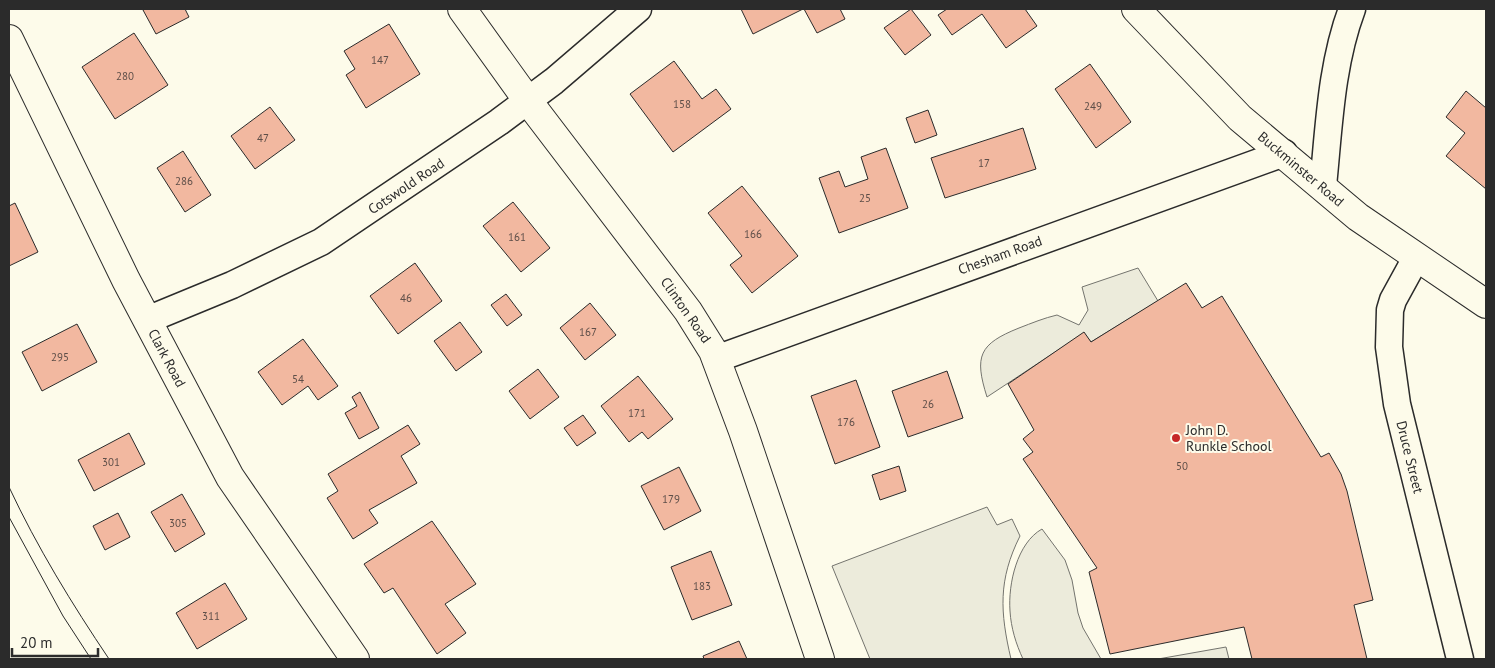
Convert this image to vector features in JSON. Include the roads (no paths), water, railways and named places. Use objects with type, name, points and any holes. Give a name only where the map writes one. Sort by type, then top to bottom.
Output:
[{"type":"street","name":"Clinton Road","points":[[462,9],[528,101],[688,311],[716,358],[743,431],[820,659]]},
{"type":"street","name":"Cotswold Road","points":[[147,320],[232,285],[321,242],[404,188],[528,101],[638,9]]},
{"type":"street","name":"Buckminster Road","points":[[1136,9],[1240,118],[1358,217],[1486,304]]},
{"type":"street","points":[[1323,186],[1336,65],[1344,30],[1352,9]]},
{"type":"street","name":"Clark Road","points":[[9,39],[147,320],[230,477],[356,659]]},
{"type":"street","name":"Chesham Road","points":[[716,358],[1284,154]]},
{"type":"street","name":"Druce Street","points":[[1416,258],[1393,300],[1390,310],[1389,347],[1397,404],[1460,659]]},
{"type":"tram line","points":[[9,487],[56,575],[109,659]]},
{"type":"tram line","points":[[9,517],[63,616],[91,659]]},
{"type":"place","name":"John D. Runkle School","points":[[1176,438]]}]
